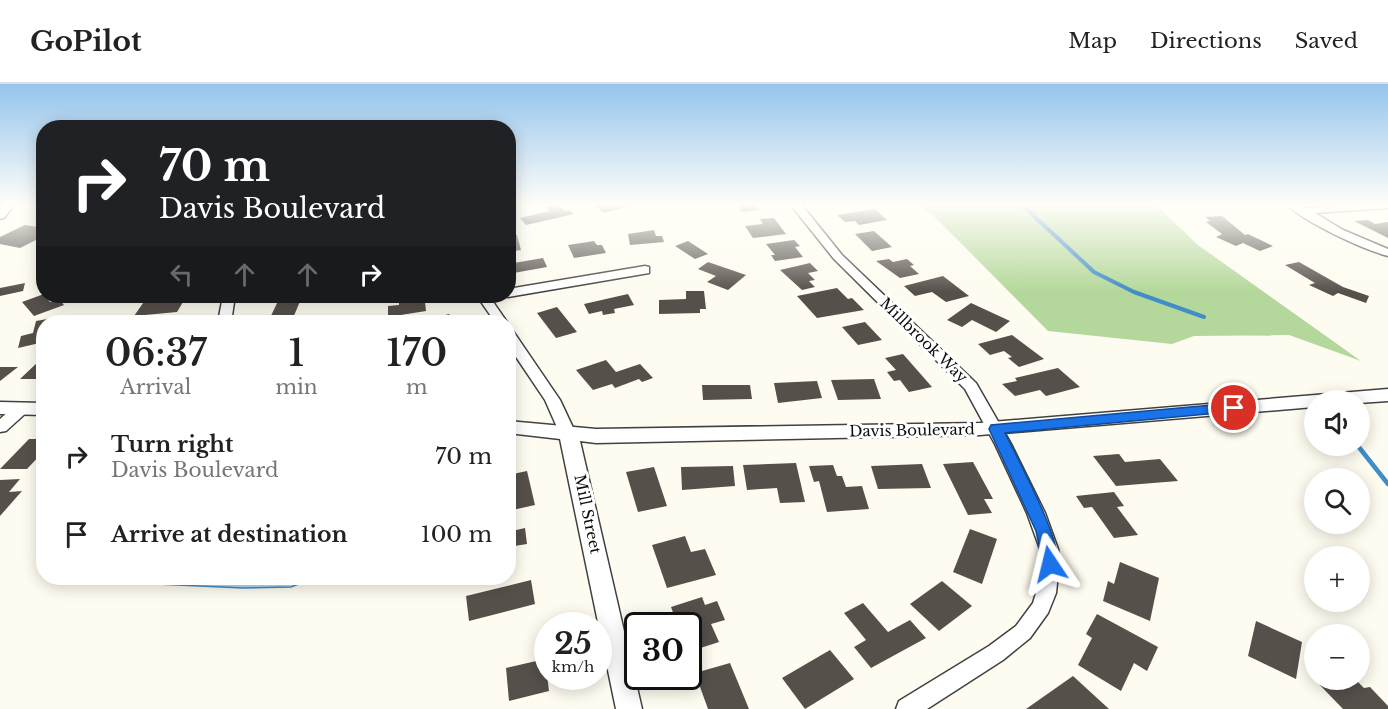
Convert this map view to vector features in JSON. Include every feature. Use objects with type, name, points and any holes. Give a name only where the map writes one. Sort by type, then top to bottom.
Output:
[{"type":"street","name":"Millbrook Way","points":[[819,233],[838,256],[961,374],[980,398],[1044,531],[1050,564],[1046,593],[1033,620],[1011,644],[907,709]]},
{"type":"street","points":[[1344,233],[1388,253]]},
{"type":"street","points":[[516,292],[645,270]]},
{"type":"street","name":"Mill Street","points":[[516,346],[552,400],[574,451],[629,709]]},
{"type":"street","points":[[1370,396],[1388,395]]},
{"type":"street","name":"Davis Boulevard","points":[[516,428],[568,434],[619,435],[996,429],[1304,402]]},
{"type":"street","points":[[0,408],[36,409]]},
{"type":"street","points":[[0,428],[22,408]]},
{"type":"green space","points":[[951,233],[1186,233],[1198,245],[1361,361],[1289,335],[1194,336],[1172,344],[1048,331]]},
{"type":"water","points":[[178,585],[296,585],[243,588]]},
{"type":"building","points":[[8,233],[36,233],[36,240],[20,248],[0,244],[0,237]]},
{"type":"building","points":[[655,233],[656,236],[662,236],[664,242],[630,245],[628,234]]},
{"type":"building","points":[[750,233],[786,234],[753,238]]},
{"type":"building","points":[[876,233],[892,247],[872,251],[855,234]]},
{"type":"building","points":[[1378,233],[1388,233],[1388,238]]},
{"type":"building","points":[[1222,234],[1248,234],[1273,246],[1260,251],[1243,243],[1236,246],[1216,237]]},
{"type":"building","points":[[517,235],[521,250],[516,251]]},
{"type":"building","points":[[794,240],[800,246],[795,247],[803,257],[775,261],[771,255],[775,255],[766,244]]},
{"type":"building","points":[[594,241],[597,245],[602,245],[606,253],[574,258],[568,245]]},
{"type":"building","points":[[688,241],[708,254],[695,259],[675,246]]},
{"type":"building","points":[[543,258],[547,267],[516,273],[516,263]]},
{"type":"building","points":[[889,259],[893,262],[907,259],[914,265],[910,266],[919,274],[900,278],[876,261]]},
{"type":"building","points":[[708,262],[746,275],[728,290],[707,282],[716,276],[698,269]]},
{"type":"building","points":[[1299,262],[1343,287],[1369,296],[1366,303],[1338,293],[1333,296],[1309,285],[1315,283],[1285,265]]},
{"type":"building","points":[[810,263],[818,271],[808,273],[815,280],[809,281],[815,287],[802,290],[780,270]]},
{"type":"building","points":[[943,276],[969,296],[946,302],[932,292],[915,296],[904,286]]},
{"type":"building","points":[[25,283],[23,291],[0,296],[0,288]]},
{"type":"building","points":[[837,288],[864,310],[817,318],[797,296]]},
{"type":"building","points":[[686,291],[704,291],[706,309],[700,309],[700,313],[659,314],[659,300],[686,299]]},
{"type":"building","points":[[628,294],[634,305],[614,309],[615,313],[603,315],[602,311],[589,314],[584,304]]},
{"type":"building","points":[[36,297],[36,303],[62,303],[64,305],[34,316],[22,302]]},
{"type":"building","points":[[143,303],[182,303],[177,312],[135,315]]},
{"type":"building","points":[[277,303],[299,303],[294,315],[271,315]]},
{"type":"building","points":[[399,303],[425,303],[426,311],[388,315],[388,306],[399,305]]},
{"type":"building","points":[[971,303],[1010,321],[996,332],[972,320],[962,327],[947,320]]},
{"type":"building","points":[[557,307],[577,332],[556,338],[537,313]]},
{"type":"building","points":[[36,321],[36,344],[18,348],[21,336],[33,333]]},
{"type":"building","points":[[865,322],[882,340],[858,345],[842,327]]},
{"type":"building","points":[[1012,335],[1044,359],[1019,367],[1008,358],[1012,357],[1004,351],[990,355],[978,344]]},
{"type":"building","points":[[903,354],[932,387],[909,392],[900,380],[894,381],[887,372],[896,370],[885,358]]},
{"type":"building","points":[[606,360],[616,372],[640,364],[653,378],[642,382],[639,379],[615,388],[612,384],[593,390],[576,370]]},
{"type":"building","points":[[36,364],[36,379],[20,379]]},
{"type":"building","points":[[0,367],[18,367],[0,381]]},
{"type":"building","points":[[1058,368],[1080,387],[1046,396],[1040,390],[1015,396],[1002,384],[1017,381],[1015,378]]},
{"type":"building","points":[[874,379],[881,399],[838,400],[831,380]]},
{"type":"building","points":[[817,381],[822,398],[778,403],[774,383]]},
{"type":"building","points":[[702,385],[750,385],[752,399],[703,400]]},
{"type":"building","points":[[29,439],[36,439],[36,459],[27,469],[0,469]]},
{"type":"building","points":[[1119,454],[1125,462],[1160,459],[1178,481],[1116,486],[1093,456]]},
{"type":"building","points":[[973,462],[993,499],[984,499],[992,513],[968,515],[943,464]]},
{"type":"building","points":[[796,463],[805,502],[780,503],[777,488],[747,490],[743,465]]},
{"type":"building","points":[[922,464],[931,488],[878,489],[871,466]]},
{"type":"building","points":[[833,465],[837,476],[842,476],[846,487],[862,486],[869,509],[827,512],[819,481],[814,482],[809,466]]},
{"type":"building","points":[[733,466],[735,486],[682,490],[681,467]]},
{"type":"building","points":[[654,467],[667,506],[638,512],[626,472]]},
{"type":"building","points":[[527,471],[535,505],[516,509],[516,473]]},
{"type":"building","points":[[20,479],[9,492],[22,491],[0,516],[0,480]]},
{"type":"building","points":[[1114,492],[1124,506],[1117,507],[1138,535],[1114,538],[1092,507],[1084,508],[1076,496]]},
{"type":"building","points":[[525,528],[527,544],[516,546],[516,530]]},
{"type":"building","points":[[970,529],[997,539],[982,584],[953,572]]},
{"type":"building","points":[[685,536],[691,552],[705,549],[716,575],[667,588],[652,545]]},
{"type":"building","points":[[1120,562],[1159,578],[1150,621],[1103,601],[1108,581],[1114,584]]},
{"type":"building","points":[[531,580],[535,604],[469,621],[466,596]]},
{"type":"building","points":[[942,581],[972,606],[939,631],[910,604]]},
{"type":"building","points":[[702,597],[705,605],[717,601],[725,620],[711,624],[719,642],[702,647],[702,612],[673,612],[671,607]]},
{"type":"building","points":[[863,603],[888,632],[910,620],[926,638],[871,668],[854,647],[866,640],[844,613]]},
{"type":"building","points":[[1097,614],[1158,647],[1147,671],[1134,663],[1121,691],[1078,665],[1092,638],[1086,634]]},
{"type":"building","points":[[1256,621],[1302,642],[1296,679],[1248,656]]},
{"type":"building","points":[[830,650],[854,679],[805,709],[782,678]]},
{"type":"building","points":[[534,662],[534,690],[549,691],[509,701],[506,668]]},
{"type":"building","points":[[730,663],[749,709],[708,709],[701,690],[702,671]]},
{"type":"building","points":[[1073,676],[1109,709],[1026,709]]},
{"type":"building","points":[[1370,687],[1388,706],[1388,709],[1343,709],[1325,690],[1370,690]]},
{"type":"waterway","points":[[1052,233],[1094,272],[1134,292],[1204,317]]},
{"type":"waterway","points":[[1366,456],[1388,484]]},
{"type":"route","points":[[1050,564],[1044,531],[996,429],[1234,408]]}]
